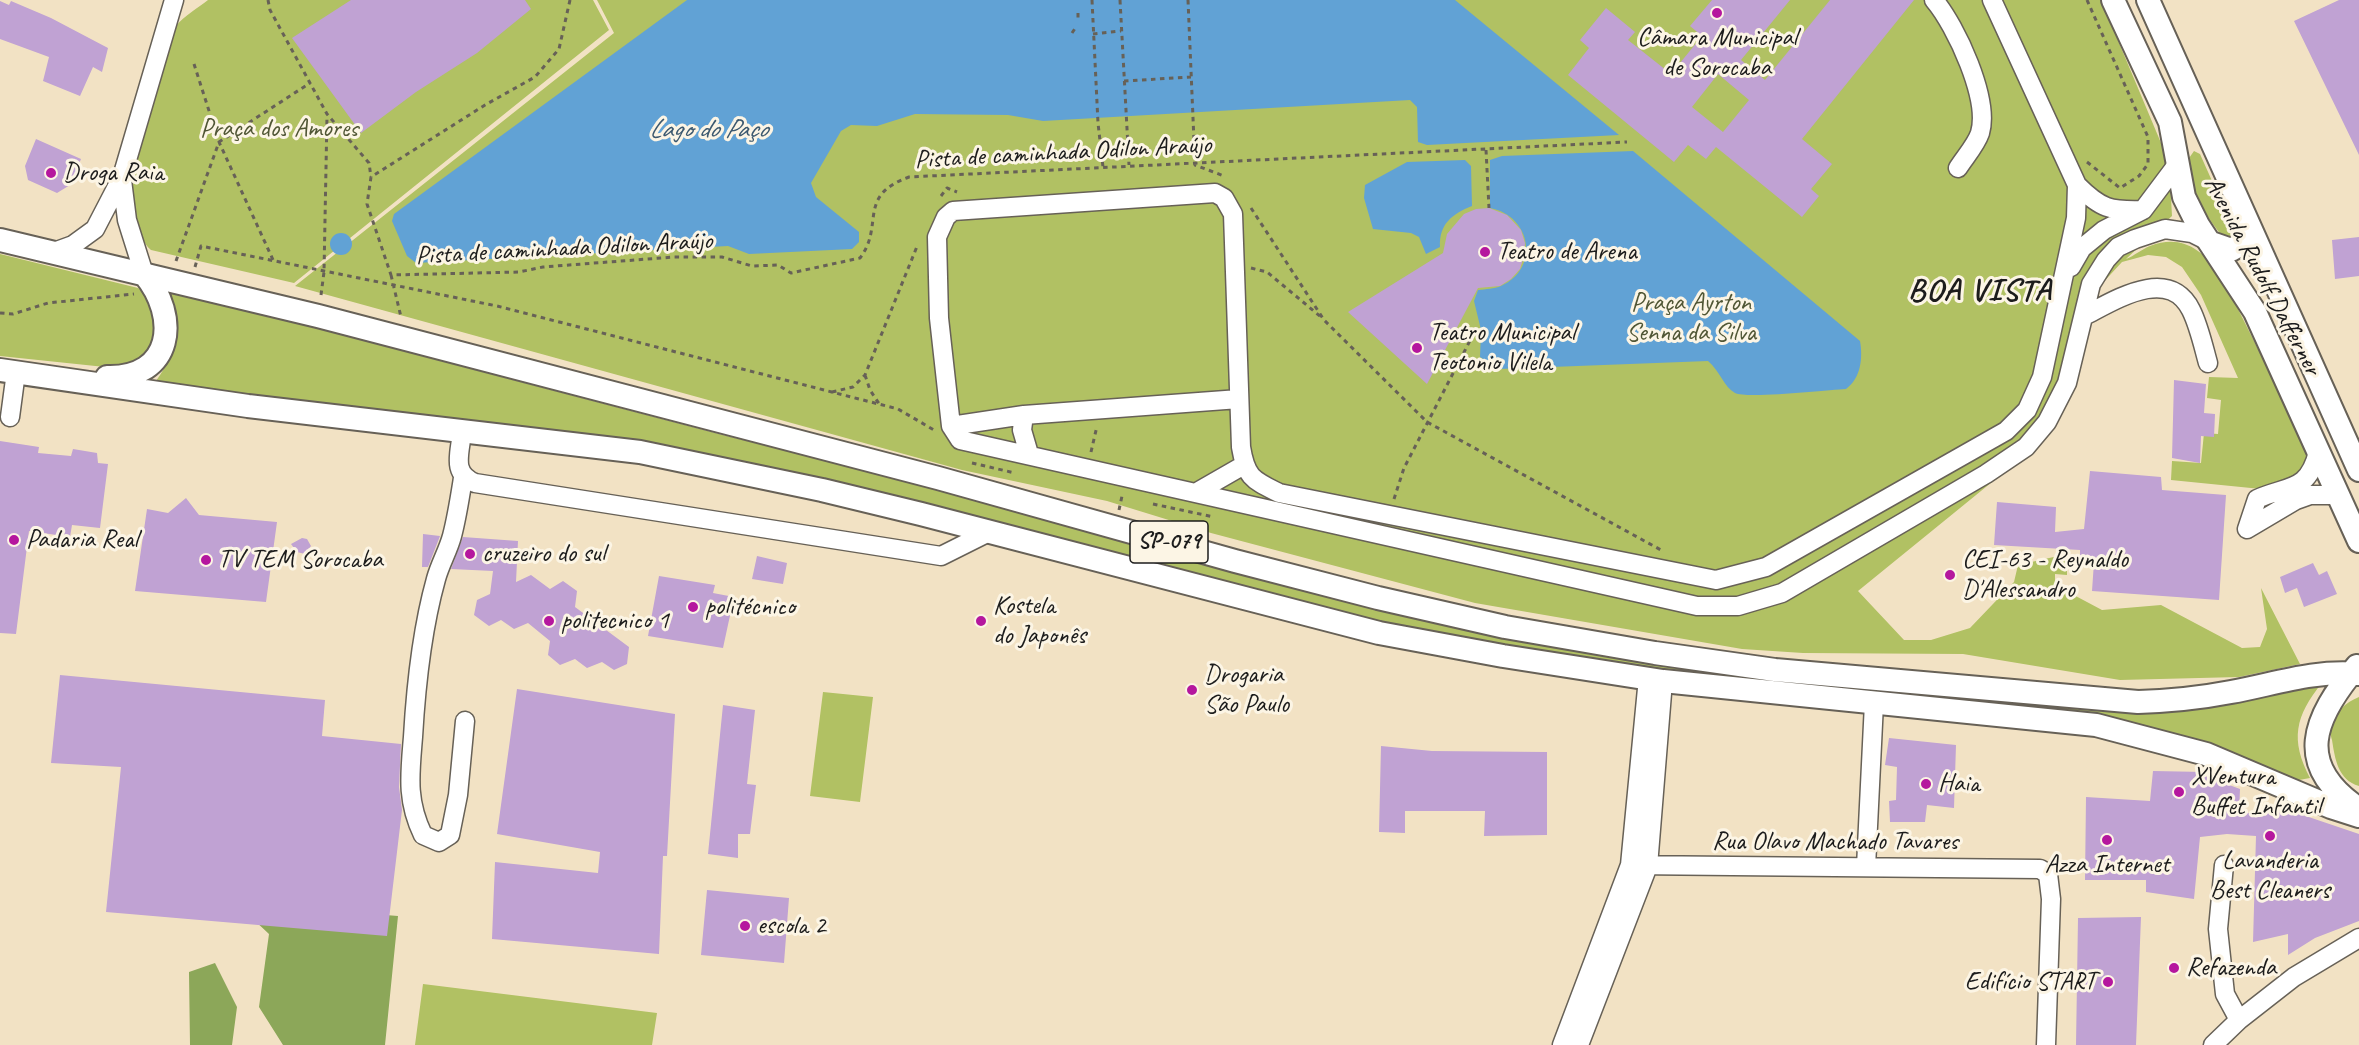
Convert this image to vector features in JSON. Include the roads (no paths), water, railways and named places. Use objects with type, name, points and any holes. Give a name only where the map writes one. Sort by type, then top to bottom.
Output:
[{"type":"main road","name":"Avenida Rudolf Dafferner","points":[[2113,0],[2170,122],[2176,166],[2184,197],[2255,312],[2359,541]]},
{"type":"main road","name":"Avenida Rudolf Dafferner","points":[[2148,0],[2359,470]]},
{"type":"main road","points":[[2176,166],[2180,144],[2185,138],[2198,138],[2214,147]]},
{"type":"main road","points":[[2211,243],[2231,250],[2254,237]]},
{"type":"main road","name":"SP-079","points":[[0,240],[318,316],[938,478],[1378,598],[1505,627],[1655,653],[1775,670],[2138,702],[2211,695],[2318,673],[2357,674]]},
{"type":"main road","points":[[17,372],[118,377],[135,375],[152,363],[166,339],[166,317],[157,291],[144,274]]},
{"type":"main road","name":"SP-079","points":[[17,372],[181,397],[640,452],[822,490],[1379,633],[1503,657],[1655,680],[2096,725],[2206,754],[2331,807],[2359,816]]},
{"type":"main road","points":[[2357,674],[2334,696],[2319,722],[2315,745],[2318,765],[2326,780],[2359,809]]},
{"type":"street","points":[[51,253],[73,245],[95,229],[122,177],[174,0]]},
{"type":"street","points":[[1934,0],[1955,35],[1983,109],[1980,134],[1958,168]]},
{"type":"street","points":[[1992,0],[2077,185],[2095,202],[2113,210],[2142,210]]},
{"type":"street","points":[[2065,276],[2082,248],[2104,230],[2142,210],[2176,166]]},
{"type":"street","points":[[122,177],[124,210],[144,274]]},
{"type":"street","points":[[2077,185],[2076,218],[2065,276],[2042,377],[2027,410],[2006,431],[1766,567],[1716,580],[1279,493],[1248,472],[1239,399],[1233,214],[1224,198],[1215,193],[953,211],[946,217],[937,237],[939,318],[951,426],[960,440],[1697,606],[1738,606],[1782,593],[1986,474],[2026,447],[2047,422],[2067,383],[2091,284],[2106,260],[2118,247],[2165,229],[2192,233],[2211,243]]},
{"type":"street","points":[[2084,316],[2144,288],[2159,288],[2176,293],[2190,307],[2208,363]]},
{"type":"street","points":[[2047,354],[2073,361]]},
{"type":"street","points":[[10,417],[17,372]]},
{"type":"street","points":[[951,426],[1024,415],[1239,399]]},
{"type":"street","points":[[1024,415],[1022,430],[1029,454]]},
{"type":"street","points":[[462,432],[459,471],[463,478],[475,483],[941,556],[989,532]]},
{"type":"street","points":[[2318,452],[2314,470],[2299,486],[2257,500],[2247,529],[2296,500],[2310,495],[2338,495]]},
{"type":"street","points":[[1197,492],[1248,472]]},
{"type":"street","points":[[463,478],[452,537],[436,579],[425,635],[415,700],[411,755],[409,793],[415,818],[423,835],[439,842],[450,835],[458,795],[465,721]]},
{"type":"street","points":[[1579,1045],[1639,865],[1655,680]]},
{"type":"street","points":[[1866,867],[1874,703]]},
{"type":"street","points":[[1562,1045],[1639,865]]},
{"type":"street","name":"Rua Olavo Machado Tavares","points":[[1639,865],[2040,869],[2048,874],[2051,899],[2046,1045]]},
{"type":"street","points":[[2224,865],[2218,929],[2225,994],[2239,1020]]},
{"type":"street","points":[[2213,1045],[2239,1020],[2294,977],[2355,945]]},
{"type":"water","name":"Lago do Paço","points":[[687,0],[1455,0],[1619,135],[1427,145],[1418,142],[1417,107],[1410,100],[1043,121],[1008,115],[915,114],[877,126],[851,125],[841,131],[811,183],[816,197],[859,232],[859,242],[852,249],[749,254],[728,246],[416,263],[407,256],[392,221],[394,214]]},
{"type":"water","points":[[1633,151],[1860,341],[1860,367],[1855,379],[1846,389],[1742,395],[1731,390],[1708,361],[1499,369],[1480,357],[1481,330],[1474,301],[1478,290],[1501,286],[1513,278],[1522,268],[1526,256],[1526,244],[1515,221],[1504,213],[1490,208],[1490,160],[1502,156]]},
{"type":"water","points":[[1465,160],[1471,166],[1472,206],[1453,216],[1444,226],[1440,247],[1426,254],[1419,237],[1411,233],[1373,229],[1364,198],[1365,185],[1407,162]]},
{"type":"water","points":[[341,233],[349,236],[352,244],[349,252],[341,255],[333,252],[330,244],[333,236]]},
{"type":"place","name":"Câmara Municipal de Sorocaba","points":[[1717,13]]},
{"type":"place","name":"Droga Raia","points":[[51,173]]},
{"type":"place","name":"Teatro de Arena","points":[[1485,252]]},
{"type":"place","name":"Teatro Municipal Teotonio Vilela","points":[[1417,348]]},
{"type":"place","name":"Padaria Real","points":[[14,540]]},
{"type":"place","name":"cruzeiro do sul","points":[[470,554]]},
{"type":"place","name":"TV TEM Sorocaba","points":[[206,560]]},
{"type":"place","name":"CEI-63 - Reynaldo D'Alessandro","points":[[1950,575]]},
{"type":"place","name":"politécnico","points":[[693,607]]},
{"type":"place","name":"politecnico 1","points":[[549,621]]},
{"type":"place","name":"Kostela do Japonês","points":[[981,621]]},
{"type":"place","name":"Drogaria São Paulo","points":[[1192,690]]},
{"type":"place","name":"Haia","points":[[1926,784]]},
{"type":"place","name":"XVentura Buffet Infantil","points":[[2179,792]]},
{"type":"place","name":"Lavanderia Best Cleaners","points":[[2270,836]]},
{"type":"place","name":"Azza Internet","points":[[2107,840]]},
{"type":"place","name":"escola 2","points":[[745,926]]},
{"type":"place","name":"Refazenda","points":[[2174,968]]},
{"type":"place","name":"Edifício START","points":[[2108,982]]},
{"type":"district","name":"BOA VISTA","points":[[1980,292]]},
{"type":"park label","name":"Praça dos Amores","points":[[279,129]]},
{"type":"park label","name":"Praça Ayrton Senna da Silva","points":[[1691,318]]}]
